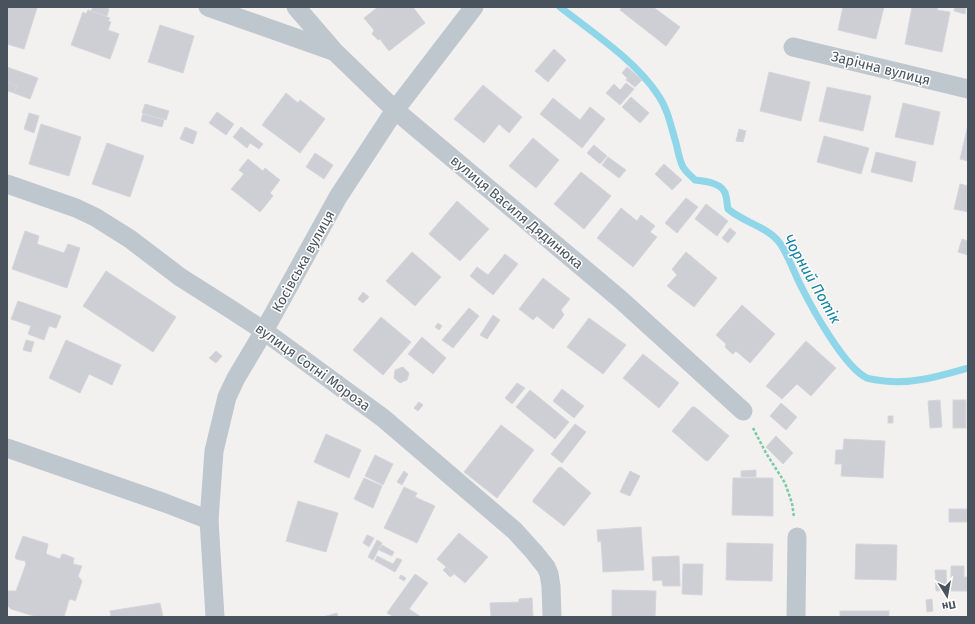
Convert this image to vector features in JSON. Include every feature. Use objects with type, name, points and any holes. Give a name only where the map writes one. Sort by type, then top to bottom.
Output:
[{"type":"street","points":[[208,7],[334,51]]},
{"type":"street","name":"вулиця Василя Дядинюка","points":[[296,7],[334,51],[395,110],[620,299],[742,411]]},
{"type":"street","name":"Косівська вулиця","points":[[215,617],[209,520],[214,451],[227,397],[236,378],[264,331],[338,197],[395,110],[474,7]]},
{"type":"street","name":"Зарічна вулиця","points":[[793,47],[968,89]]},
{"type":"street","name":"вулиця Сотні Мороза","points":[[7,184],[76,208],[130,239],[180,277],[264,331],[383,418],[515,531],[546,567],[551,586],[552,617]]},
{"type":"street","points":[[7,448],[165,503],[209,520]]},
{"type":"street","points":[[796,617],[797,537]]},
{"type":"path","points":[[742,411],[756,432],[766,453],[785,483],[792,503],[797,537]]},
{"type":"building","points":[[7,7],[37,8],[24,49],[7,44]]},
{"type":"building","points":[[93,7],[103,7],[109,9],[107,16],[91,11]]},
{"type":"building","points":[[378,7],[413,7],[425,23],[389,51],[380,39],[378,40],[372,34],[374,30],[364,18]]},
{"type":"building","points":[[622,7],[653,7],[680,27],[666,46],[620,10]]},
{"type":"building","points":[[843,7],[884,7],[876,39],[838,30]]},
{"type":"building","points":[[912,7],[938,7],[937,10],[950,12],[942,52],[905,44]]},
{"type":"building","points":[[955,7],[966,7],[965,14],[954,11]]},
{"type":"building","points":[[88,10],[110,18],[108,21],[111,22],[108,30],[119,34],[110,59],[71,45],[83,12],[86,14]]},
{"type":"building","points":[[160,25],[194,36],[183,73],[148,62]]},
{"type":"building","points":[[554,49],[566,60],[548,82],[535,71]]},
{"type":"building","points":[[7,67],[38,78],[30,99],[14,93],[17,86],[7,82]]},
{"type":"building","points":[[627,67],[633,72],[628,79],[622,73]]},
{"type":"building","points":[[633,72],[642,80],[635,87],[626,80]]},
{"type":"building","points":[[769,72],[810,82],[801,121],[760,111]]},
{"type":"building","points":[[7,82],[17,86],[14,93],[8,91],[7,95]]},
{"type":"building","points":[[626,83],[634,89],[620,105],[606,93],[614,84],[620,90]]},
{"type":"building","points":[[483,85],[522,117],[509,133],[499,124],[484,143],[454,119]]},
{"type":"building","points":[[827,87],[871,96],[863,131],[819,121]]},
{"type":"building","points":[[286,93],[298,103],[300,100],[325,119],[300,153],[262,125]]},
{"type":"building","points":[[631,97],[649,113],[640,123],[622,107]]},
{"type":"building","points":[[553,98],[580,120],[590,107],[605,119],[582,148],[540,114]]},
{"type":"building","points":[[903,103],[940,112],[933,145],[895,137]]},
{"type":"building","points":[[145,104],[169,111],[166,120],[142,113]]},
{"type":"building","points":[[217,112],[234,124],[226,135],[209,123]]},
{"type":"building","points":[[29,113],[39,116],[34,133],[24,129]]},
{"type":"building","points":[[143,114],[164,120],[162,127],[141,121]]},
{"type":"building","points":[[41,124],[81,137],[69,176],[29,164]]},
{"type":"building","points":[[968,125],[968,161],[960,159]]},
{"type":"building","points":[[185,127],[197,132],[193,144],[180,139]]},
{"type":"building","points":[[241,127],[263,144],[259,149],[250,143],[247,148],[233,137]]},
{"type":"building","points":[[739,129],[746,131],[743,142],[736,141]]},
{"type":"building","points":[[824,136],[869,148],[861,174],[817,162]]},
{"type":"building","points":[[533,138],[559,160],[536,188],[509,166]]},
{"type":"building","points":[[107,143],[144,156],[130,197],[92,184]]},
{"type":"building","points":[[594,145],[607,156],[600,164],[587,153]]},
{"type":"building","points":[[876,152],[916,162],[912,182],[871,172]]},
{"type":"building","points":[[315,153],[333,165],[324,179],[306,167]]},
{"type":"building","points":[[608,157],[626,170],[619,178],[602,165]]},
{"type":"building","points":[[248,159],[263,171],[265,168],[280,180],[270,193],[273,196],[260,212],[231,189],[244,174],[239,170]]},
{"type":"building","points":[[664,164],[682,180],[672,190],[655,174]]},
{"type":"building","points":[[581,172],[611,196],[584,229],[554,204]]},
{"type":"building","points":[[960,184],[968,186],[968,212],[954,209]]},
{"type":"building","points":[[686,198],[698,207],[677,233],[665,223]]},
{"type":"building","points":[[457,201],[489,229],[460,261],[429,234]]},
{"type":"building","points":[[706,204],[728,221],[717,236],[695,219]]},
{"type":"building","points":[[621,208],[637,221],[641,215],[655,226],[650,232],[657,237],[633,267],[597,238]]},
{"type":"building","points":[[730,228],[736,233],[728,243],[722,238]]},
{"type":"building","points":[[25,231],[39,236],[37,244],[64,253],[68,244],[80,248],[67,288],[12,269]]},
{"type":"building","points":[[962,239],[968,241],[968,255],[958,252]]},
{"type":"building","points":[[412,252],[441,277],[415,306],[386,281]]},
{"type":"building","points":[[686,252],[717,278],[694,307],[667,286],[677,275],[672,269]]},
{"type":"building","points":[[505,254],[518,264],[493,295],[470,276],[477,267],[488,275]]},
{"type":"building","points":[[106,271],[176,317],[153,352],[83,306]]},
{"type":"building","points":[[543,278],[570,299],[561,310],[564,315],[553,329],[537,316],[533,320],[519,309]]},
{"type":"building","points":[[363,292],[369,297],[363,303],[358,299]]},
{"type":"building","points":[[18,301],[61,316],[56,328],[49,326],[44,340],[28,334],[31,326],[11,319]]},
{"type":"building","points":[[742,305],[775,334],[750,363],[736,351],[733,354],[730,352],[725,347],[726,344],[716,335]]},
{"type":"building","points":[[469,308],[479,316],[453,348],[442,340]]},
{"type":"building","points":[[493,315],[500,320],[487,339],[480,335]]},
{"type":"building","points":[[381,317],[411,342],[383,375],[353,350]]},
{"type":"building","points":[[589,318],[626,345],[603,374],[567,347]]},
{"type":"building","points":[[438,323],[442,326],[439,330],[435,327]]},
{"type":"building","points":[[422,337],[446,358],[433,374],[408,354]]},
{"type":"building","points":[[26,340],[34,342],[31,352],[23,350]]},
{"type":"building","points":[[66,340],[121,365],[112,385],[89,374],[80,393],[49,378]]},
{"type":"building","points":[[806,341],[836,368],[811,396],[797,384],[782,399],[766,386]]},
{"type":"building","points":[[216,351],[222,356],[216,363],[209,358]]},
{"type":"building","points":[[643,354],[679,383],[659,408],[623,378]]},
{"type":"building","points":[[403,367],[409,373],[407,380],[400,383],[394,378],[395,370]]},
{"type":"building","points":[[517,383],[525,388],[512,404],[505,398]]},
{"type":"building","points":[[562,389],[584,406],[574,418],[553,401]]},
{"type":"building","points":[[530,390],[569,422],[555,439],[516,407]]},
{"type":"building","points":[[940,400],[942,427],[930,428],[928,401]]},
{"type":"building","points":[[953,400],[966,400],[966,428],[953,428]]},
{"type":"building","points":[[419,402],[423,405],[418,411],[414,408]]},
{"type":"building","points":[[781,403],[797,417],[786,430],[770,416]]},
{"type":"building","points":[[692,407],[695,407],[729,436],[708,461],[672,431]]},
{"type":"building","points":[[888,416],[893,416],[893,423],[888,423]]},
{"type":"building","points":[[575,424],[586,432],[562,463],[551,454]]},
{"type":"building","points":[[501,425],[534,450],[497,498],[464,472]]},
{"type":"building","points":[[326,434],[361,450],[349,478],[314,462]]},
{"type":"building","points":[[776,436],[793,453],[783,464],[766,447]]},
{"type":"building","points":[[844,439],[885,441],[883,478],[841,476],[842,464],[835,464],[836,450],[843,450]]},
{"type":"building","points":[[375,455],[393,464],[383,485],[365,476]]},
{"type":"building","points":[[561,467],[591,493],[564,526],[533,502],[558,468]]},
{"type":"building","points":[[756,470],[756,477],[741,477],[741,471]]},
{"type":"building","points":[[404,471],[408,474],[402,485],[397,482]]},
{"type":"building","points":[[630,471],[640,476],[630,496],[620,492]]},
{"type":"building","points":[[364,478],[382,486],[373,508],[354,499]]},
{"type":"building","points":[[733,478],[773,478],[773,516],[732,515]]},
{"type":"building","points":[[404,487],[417,493],[415,497],[435,506],[417,543],[384,528]]},
{"type":"building","points":[[298,501],[338,513],[326,552],[286,541]]},
{"type":"building","points":[[949,509],[968,509],[968,522],[949,522]]},
{"type":"building","points":[[641,527],[644,570],[603,572],[601,541],[598,542],[597,530]]},
{"type":"building","points":[[459,533],[488,557],[465,583],[437,559]]},
{"type":"building","points":[[367,535],[374,538],[369,547],[363,543]]},
{"type":"building","points":[[23,536],[48,544],[46,554],[60,559],[62,554],[66,555],[74,558],[73,564],[82,566],[78,576],[82,581],[76,599],[75,601],[71,599],[69,600],[64,617],[37,617],[11,609],[7,605],[7,591],[16,591],[26,564],[25,561],[16,559],[15,557]]},
{"type":"building","points":[[377,540],[382,543],[373,560],[368,557]]},
{"type":"building","points":[[727,543],[773,544],[772,581],[726,580]]},
{"type":"building","points":[[856,544],[897,545],[896,580],[855,579]]},
{"type":"building","points":[[382,545],[394,552],[392,556],[379,550]]},
{"type":"building","points":[[377,556],[393,564],[397,558],[402,560],[395,572],[375,561]]},
{"type":"building","points":[[679,556],[680,586],[663,586],[662,580],[653,581],[652,557]]},
{"type":"building","points":[[683,564],[703,564],[702,595],[682,594]]},
{"type":"building","points":[[951,566],[964,566],[964,577],[968,577],[968,591],[951,591]]},
{"type":"building","points":[[446,567],[454,574],[450,577],[443,570]]},
{"type":"building","points":[[935,570],[946,570],[947,590],[936,591]]},
{"type":"building","points":[[415,574],[428,583],[409,609],[421,617],[394,617],[387,613]]},
{"type":"building","points":[[401,575],[406,578],[404,581],[399,578]]},
{"type":"building","points":[[612,590],[656,591],[655,617],[612,617]]},
{"type":"building","points":[[532,598],[533,617],[491,617],[490,603],[519,602],[519,599]]},
{"type":"building","points":[[932,599],[933,611],[927,612],[926,600]]},
{"type":"building","points":[[160,603],[163,617],[111,617],[110,611]]},
{"type":"building","points":[[840,611],[889,611],[889,617],[840,617]]},
{"type":"building","points":[[337,613],[338,617],[323,617]]},
{"type":"waterway","name":"Чорний Потік","points":[[560,7],[613,48],[649,82],[667,112],[680,161],[684,169],[695,180],[718,185],[722,188],[725,192],[728,209],[768,232],[779,242],[799,283],[830,338],[849,363],[858,372],[867,378],[896,382],[917,380],[968,368]]}]
